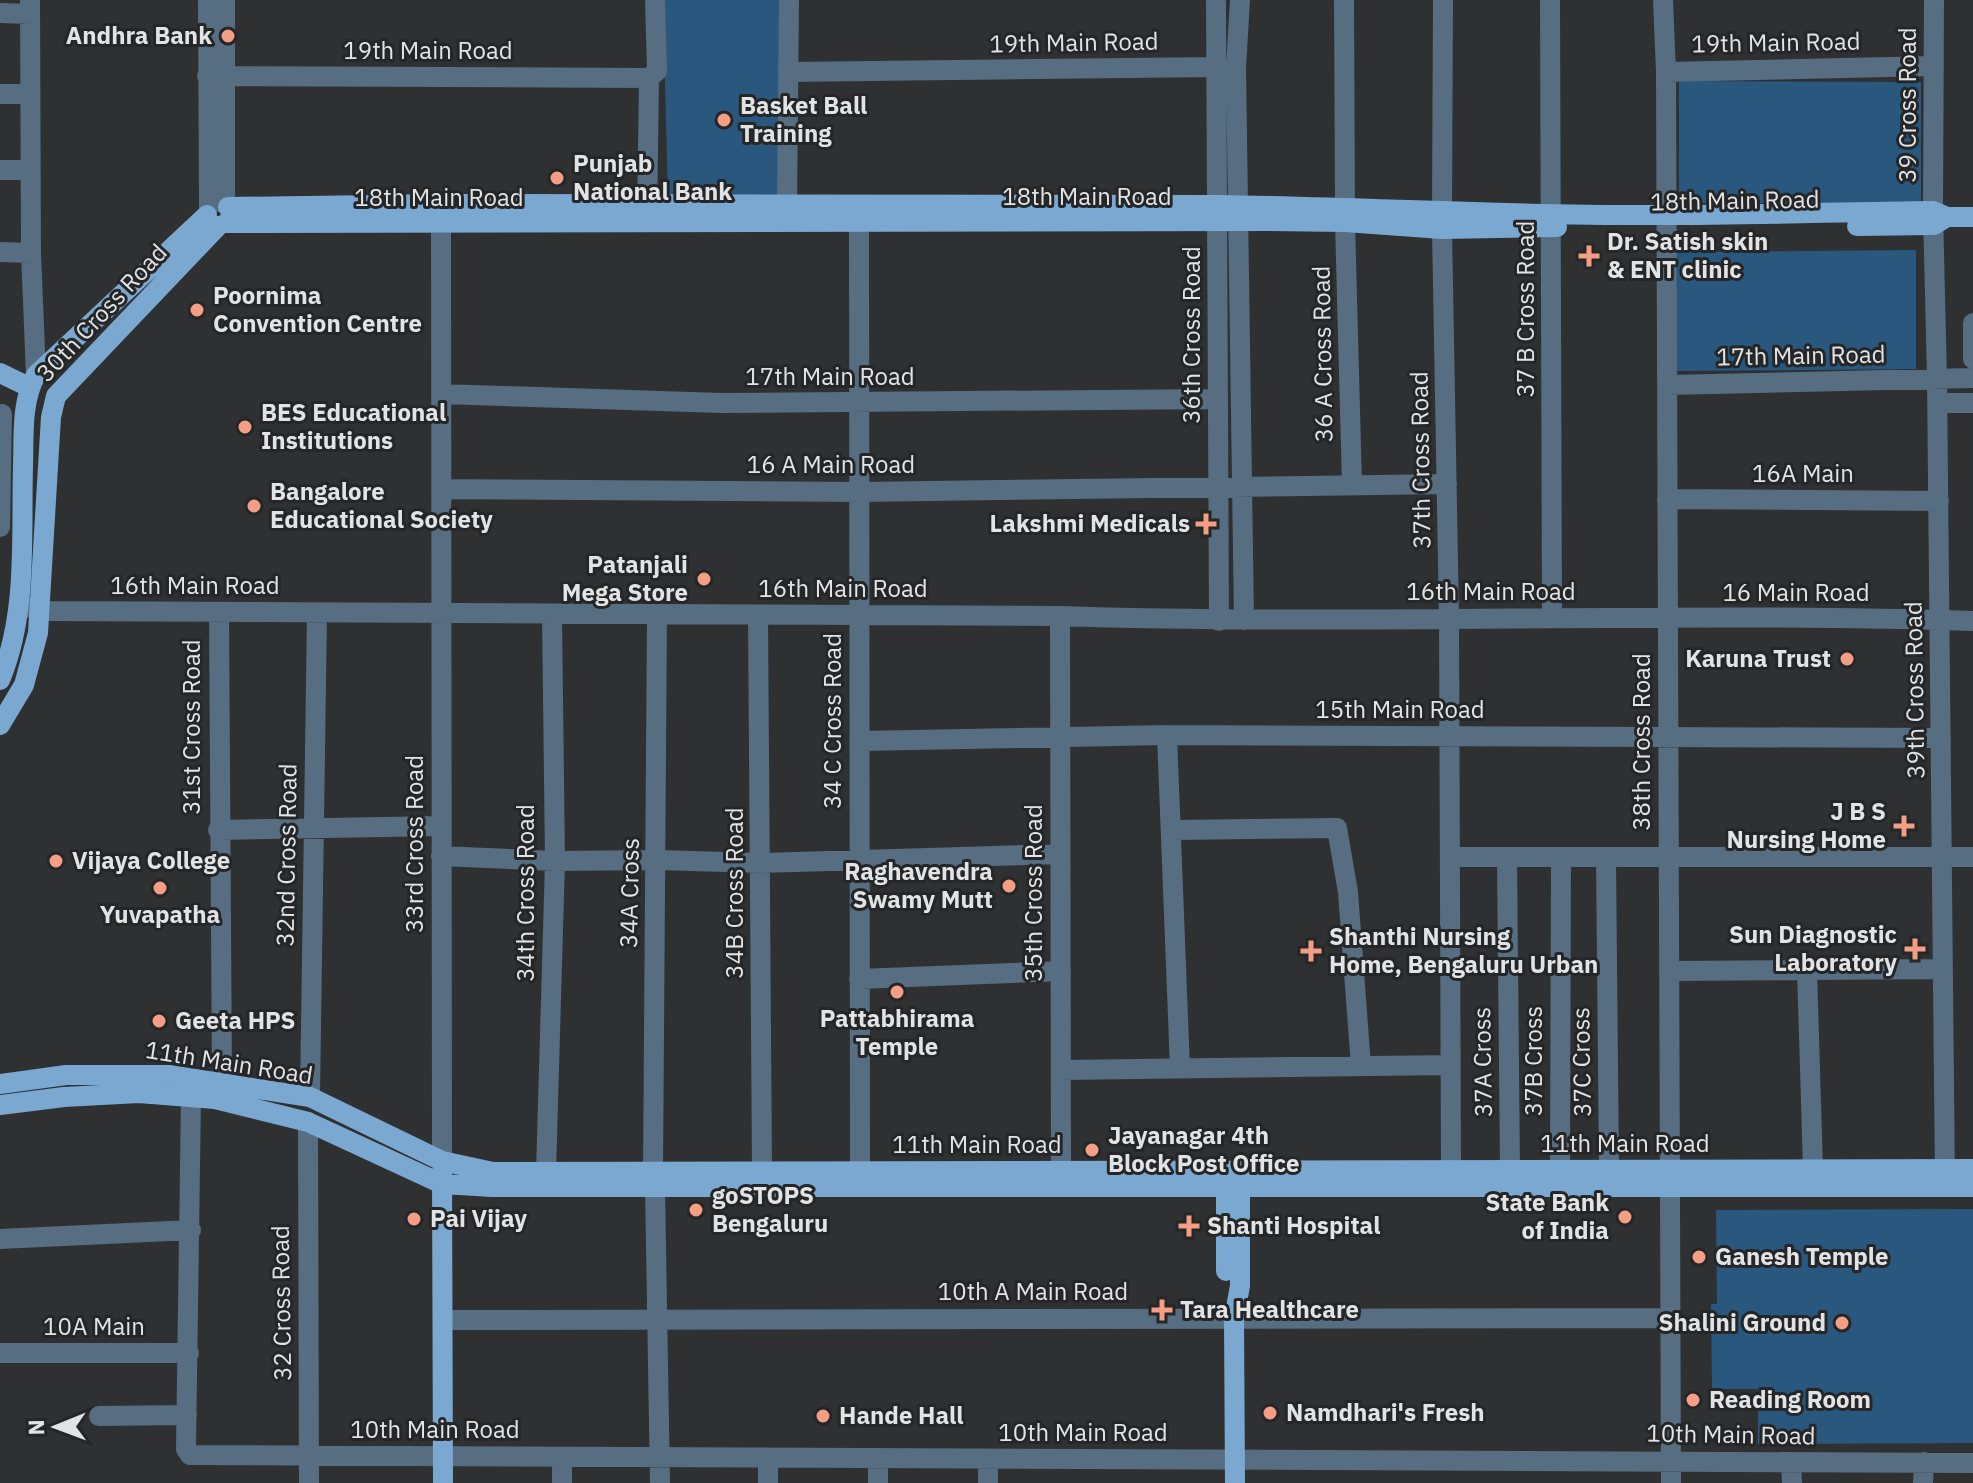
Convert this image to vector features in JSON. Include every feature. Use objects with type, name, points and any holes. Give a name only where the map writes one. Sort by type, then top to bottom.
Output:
[{"type":"main road","name":"18th Main Road","points":[[647,214],[787,205],[1217,214]]},
{"type":"main road","name":"18th Main Road","points":[[219,214],[647,214],[859,224],[1239,213],[1345,214],[1442,220],[1666,222],[1973,217]]},
{"type":"main road","name":"30th Cross Road","points":[[0,680],[11,651],[19,606],[24,432],[33,381],[219,214]]},
{"type":"main road","name":"30th Cross Road","points":[[0,725],[24,685],[41,611],[51,417],[56,396],[219,214]]},
{"type":"main road","points":[[0,373],[33,381]]},
{"type":"main road","name":"11th Main Road","points":[[0,1084],[66,1075],[169,1075],[310,1097],[442,1161],[493,1172],[654,1179],[1946,1178],[1973,1169]]},
{"type":"main road","name":"11th Main Road","points":[[0,1105],[102,1094],[191,1096],[308,1122],[442,1184],[492,1187],[762,1171],[1061,1171],[1233,1180],[1451,1170],[1609,1170],[1670,1178],[1813,1169],[1946,1178],[1973,1187]]},
{"type":"main road","name":"33rd Cross Road","points":[[442,1161],[443,1483]]},
{"type":"main road","points":[[1233,1180],[1226,1285],[1234,1318],[1235,1483]]},
{"type":"street","points":[[208,0],[216,76],[219,214]]},
{"type":"street","points":[[216,76],[225,0]]},
{"type":"street","points":[[647,214],[649,78],[657,71],[655,0]]},
{"type":"street","points":[[787,205],[789,0]]},
{"type":"street","name":"36th Cross Road","points":[[1216,0],[1219,621]]},
{"type":"street","name":"36th Cross Road","points":[[1240,0],[1236,68],[1244,620]]},
{"type":"street","name":"36 A Cross Road","points":[[1344,0],[1345,214],[1352,485]]},
{"type":"street","name":"37th Cross Road","points":[[1443,0],[1442,220],[1449,618],[1451,1170]]},
{"type":"street","name":"37 B Cross Road","points":[[1550,0],[1552,618]]},
{"type":"street","name":"38th Cross Road","points":[[1663,0],[1666,72],[1671,1483]]},
{"type":"street","name":"39 Cross Road","points":[[1934,0],[1938,218]]},
{"type":"street","points":[[0,13],[30,7],[33,381]]},
{"type":"street","name":"19th Main Road","points":[[1666,72],[1934,66]]},
{"type":"street","name":"19th Main Road","points":[[788,72],[1216,67]]},
{"type":"street","name":"19th Main Road","points":[[216,76],[649,78]]},
{"type":"street","points":[[0,94],[29,94]]},
{"type":"street","points":[[0,170],[30,170]]},
{"type":"street","name":"33rd Cross Road","points":[[441,214],[442,1161]]},
{"type":"street","name":"39th Cross Road","points":[[1938,218],[1937,403],[1946,1178]]},
{"type":"street","name":"34 C Cross Road","points":[[859,224],[860,1171]]},
{"type":"street","points":[[0,252],[31,253]]},
{"type":"street","points":[[1973,323],[1973,359]]},
{"type":"street","name":"17th Main Road","points":[[1667,385],[1973,378]]},
{"type":"street","name":"17th Main Road","points":[[442,394],[722,403],[1218,399]]},
{"type":"street","points":[[1937,403],[1973,403]]},
{"type":"street","points":[[0,527],[2,414]]},
{"type":"street","points":[[1243,486],[1447,484]]},
{"type":"street","name":"16 A Main Road","points":[[442,489],[859,492],[1243,486]]},
{"type":"street","name":"16A Main","points":[[1667,499],[1939,501]]},
{"type":"street","name":"16th Main Road","points":[[19,606],[41,611],[1060,616],[1219,621],[1668,619]]},
{"type":"street","name":"31st Cross Road","points":[[219,612],[222,1083]]},
{"type":"street","name":"32nd Cross Road","points":[[310,1097],[317,613]]},
{"type":"street","name":"34th Cross Road","points":[[546,1172],[555,861],[552,614]]},
{"type":"street","name":"34A Cross","points":[[654,1179],[657,614]]},
{"type":"street","name":"34B Cross Road","points":[[758,615],[762,1171]]},
{"type":"street","name":"35th Cross Road","points":[[1060,616],[1061,1171]]},
{"type":"street","name":"16 Main Road","points":[[1668,619],[1973,621]]},
{"type":"street","points":[[1167,735],[1180,1068]]},
{"type":"street","name":"15th Main Road","points":[[860,741],[1167,735],[1941,738]]},
{"type":"street","points":[[218,830],[441,826]]},
{"type":"street","points":[[1171,830],[1337,828],[1348,892],[1361,1066]]},
{"type":"street","points":[[441,856],[555,861],[761,863],[1060,854]]},
{"type":"street","points":[[1450,857],[1973,857]]},
{"type":"street","name":"37A Cross","points":[[1507,857],[1510,1170]]},
{"type":"street","name":"37B Cross","points":[[1560,1170],[1561,857]]},
{"type":"street","name":"37C Cross","points":[[1606,857],[1609,1170]]},
{"type":"street","points":[[1669,971],[1943,969]]},
{"type":"street","points":[[1807,970],[1813,1169]]},
{"type":"street","points":[[859,979],[1061,971]]},
{"type":"street","points":[[1061,1070],[1450,1065]]},
{"type":"street","points":[[99,1416],[187,1415],[191,1096]]},
{"type":"street","name":"32 Cross Road","points":[[308,1122],[309,1483]]},
{"type":"street","points":[[654,1179],[660,1483]]},
{"type":"street","points":[[0,1239],[191,1230]]},
{"type":"street","name":"10th A Main Road","points":[[444,1320],[1671,1318]]},
{"type":"street","name":"10A Main","points":[[0,1353],[189,1353]]},
{"type":"street","name":"10th Main Road","points":[[187,1415],[186,1449],[192,1455],[1671,1460],[1791,1462],[1924,1473],[1973,1463]]},
{"type":"street","points":[[562,1457],[562,1483]]},
{"type":"street","points":[[768,1458],[768,1483]]},
{"type":"street","points":[[878,1458],[878,1483]]},
{"type":"street","points":[[988,1459],[988,1483]]},
{"type":"street","points":[[1791,1462],[1792,1483]]},
{"type":"shaded area","points":[[663,0],[780,0],[780,204],[668,203]]},
{"type":"shaded area","points":[[1679,81],[1921,82],[1921,203],[1679,203]]},
{"type":"shaded area","points":[[1916,250],[1916,369],[1677,371],[1676,252]]},
{"type":"shaded area","name":"Shalini Ground","points":[[1973,1209],[1973,1443],[1758,1444],[1758,1389],[1712,1389],[1711,1304],[1717,1304],[1716,1210]]},
{"type":"place","name":"Andhra Bank","points":[[228,36]]},
{"type":"place","name":"Basket Ball Training","points":[[724,120]]},
{"type":"place","name":"Punjab National Bank","points":[[557,178]]},
{"type":"place","name":"Dr. Satish skin & ENT clinic","points":[[1589,256]]},
{"type":"place","name":"Poornima Convention Centre","points":[[197,310]]},
{"type":"place","name":"BES Educational Institutions","points":[[245,427]]},
{"type":"place","name":"Bangalore Educational Society","points":[[254,506]]},
{"type":"place","name":"Lakshmi Medicals","points":[[1206,524]]},
{"type":"place","name":"Patanjali Mega Store","points":[[704,579]]},
{"type":"place","name":"Karuna Trust","points":[[1847,659]]},
{"type":"place","name":"J B S Nursing Home","points":[[1904,826]]},
{"type":"place","name":"Vijaya College","points":[[56,861]]},
{"type":"place","name":"Raghavendra Swamy Mutt","points":[[1009,886]]},
{"type":"place","name":"Yuvapatha","points":[[160,888]]},
{"type":"place","name":"Sun Diagnostic Laboratory","points":[[1915,949]]},
{"type":"place","name":"Shanthi Nursing Home, Bengaluru Urban","points":[[1311,951]]},
{"type":"place","name":"Pattabhirama Temple","points":[[897,992]]},
{"type":"place","name":"Geeta HPS","points":[[159,1021]]},
{"type":"place","name":"Jayanagar 4th Block Post Office","points":[[1092,1150]]},
{"type":"place","name":"goSTOPS Bengaluru","points":[[696,1210]]},
{"type":"place","name":"State Bank of India","points":[[1625,1217]]},
{"type":"place","name":"Pai Vijay","points":[[414,1219]]},
{"type":"place","name":"Shanti Hospital","points":[[1189,1226]]},
{"type":"place","name":"Ganesh Temple","points":[[1699,1257]]},
{"type":"place","name":"Tara Healthcare","points":[[1162,1310]]},
{"type":"place","name":"Shalini Ground","points":[[1842,1323]]},
{"type":"place","name":"Reading Room","points":[[1693,1400]]},
{"type":"place","name":"Namdhari's Fresh","points":[[1270,1413]]},
{"type":"place","name":"Hande Hall","points":[[823,1416]]}]
